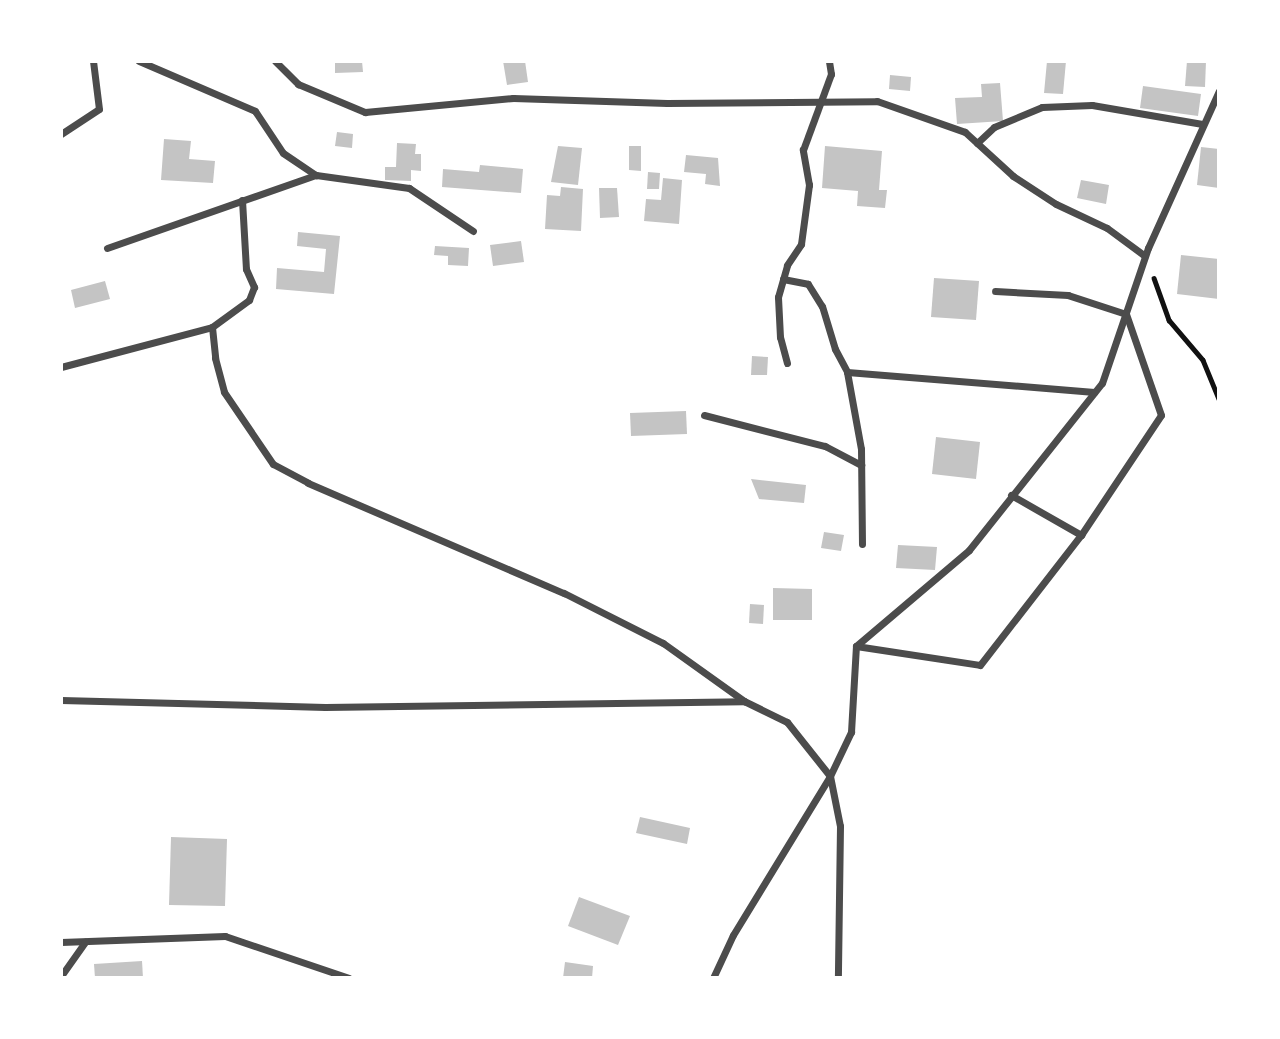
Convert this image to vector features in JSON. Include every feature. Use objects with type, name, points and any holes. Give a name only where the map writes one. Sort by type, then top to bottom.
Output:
[{"type":"street","points":[[61,134],[99,109],[93,61]]},
{"type":"street","points":[[139,61],[255,111],[283,153],[316,175],[409,188],[473,231]]},
{"type":"street","points":[[275,61],[298,84],[365,111],[513,98],[667,103],[877,101],[965,132],[1034,190],[1107,228],[1145,256]]},
{"type":"street","points":[[787,363],[780,337],[778,297],[783,279],[802,244],[809,186],[803,150],[831,74],[829,61]]},
{"type":"street","points":[[713,978],[733,935],[830,776],[851,732],[856,646],[969,550],[1102,383],[1145,256],[1219,91]]},
{"type":"street","points":[[977,144],[994,127],[1042,107],[1092,105],[1202,124]]},
{"type":"street","points":[[107,248],[316,175]]},
{"type":"street","points":[[61,367],[212,327],[248,300],[254,287],[246,269],[242,200]]},
{"type":"street","points":[[783,279],[808,284],[822,306],[835,349],[847,372],[861,466],[862,544]]},
{"type":"street","points":[[995,291],[1068,295],[1126,314]]},
{"type":"street","points":[[856,646],[980,665],[1081,536],[1161,415],[1126,314]]},
{"type":"street","points":[[212,327],[224,392],[273,464],[639,630],[725,683],[744,701],[787,722],[830,776],[840,826],[838,978]]},
{"type":"street","points":[[847,372],[1094,392]]},
{"type":"street","points":[[704,415],[825,446],[861,466]]},
{"type":"street","points":[[1011,495],[1081,536]]},
{"type":"street","points":[[61,700],[325,707],[744,701]]},
{"type":"street","points":[[61,942],[225,936],[349,978]]},
{"type":"street","points":[[61,976],[85,942]]},
{"type":"path","points":[[1145,256],[1169,320],[1203,360],[1219,399]]},
{"type":"building","points":[[335,61],[362,61],[363,72],[335,73]]},
{"type":"building","points":[[503,61],[525,61],[528,82],[507,85]]},
{"type":"building","points":[[1047,61],[1066,61],[1063,94],[1044,93]]},
{"type":"building","points":[[1187,61],[1206,61],[1205,87],[1185,86]]},
{"type":"building","points":[[890,75],[911,77],[910,91],[889,89]]},
{"type":"building","points":[[1000,83],[1003,121],[957,124],[955,98],[982,97],[981,84]]},
{"type":"building","points":[[1143,86],[1201,94],[1198,116],[1140,108]]},
{"type":"building","points":[[337,132],[353,134],[352,148],[335,146]]},
{"type":"building","points":[[164,139],[191,141],[189,159],[215,161],[213,183],[161,180]]},
{"type":"building","points":[[397,143],[416,144],[415,154],[421,154],[421,171],[411,170],[411,181],[385,180],[385,167],[396,167]]},
{"type":"building","points":[[558,146],[582,148],[578,185],[551,182]]},
{"type":"building","points":[[629,146],[641,146],[641,171],[629,170]]},
{"type":"building","points":[[825,146],[882,151],[879,190],[887,190],[885,208],[857,206],[858,191],[822,188]]},
{"type":"building","points":[[1201,147],[1219,149],[1219,188],[1197,185]]},
{"type":"building","points":[[686,155],[718,158],[720,186],[705,184],[706,174],[684,172]]},
{"type":"building","points":[[480,165],[523,169],[521,193],[442,187],[443,169],[479,172]]},
{"type":"building","points":[[648,172],[660,173],[659,189],[647,189]]},
{"type":"building","points":[[663,178],[682,180],[679,224],[644,221],[646,199],[661,200]]},
{"type":"building","points":[[1081,180],[1109,185],[1106,204],[1077,198]]},
{"type":"building","points":[[561,187],[583,189],[581,231],[545,229],[547,195],[560,196]]},
{"type":"building","points":[[599,188],[617,188],[619,217],[600,218]]},
{"type":"building","points":[[298,232],[340,236],[334,294],[276,289],[277,268],[324,272],[326,249],[297,246]]},
{"type":"building","points":[[521,241],[524,262],[493,266],[490,245]]},
{"type":"building","points":[[435,246],[469,248],[468,266],[448,265],[448,256],[434,255]]},
{"type":"building","points":[[1181,255],[1219,259],[1219,299],[1177,294]]},
{"type":"building","points":[[934,278],[979,281],[976,320],[931,317]]},
{"type":"building","points":[[105,281],[110,299],[75,308],[71,290]]},
{"type":"building","points":[[752,356],[768,357],[767,375],[751,375]]},
{"type":"building","points":[[686,411],[687,434],[631,436],[630,413]]},
{"type":"building","points":[[936,437],[980,442],[976,479],[932,474]]},
{"type":"building","points":[[751,479],[806,485],[804,503],[759,499]]},
{"type":"building","points":[[824,532],[844,535],[841,551],[821,548]]},
{"type":"building","points":[[898,545],[937,547],[935,570],[896,568]]},
{"type":"building","points":[[773,588],[812,589],[812,620],[773,620]]},
{"type":"building","points":[[750,604],[764,605],[763,624],[749,623]]},
{"type":"building","points":[[640,817],[690,828],[687,844],[636,833]]},
{"type":"building","points":[[171,837],[227,839],[225,906],[169,905]]},
{"type":"building","points":[[579,897],[630,916],[618,945],[568,926]]},
{"type":"building","points":[[142,961],[143,978],[95,978],[94,964]]},
{"type":"building","points":[[565,962],[593,966],[592,978],[563,978]]}]
